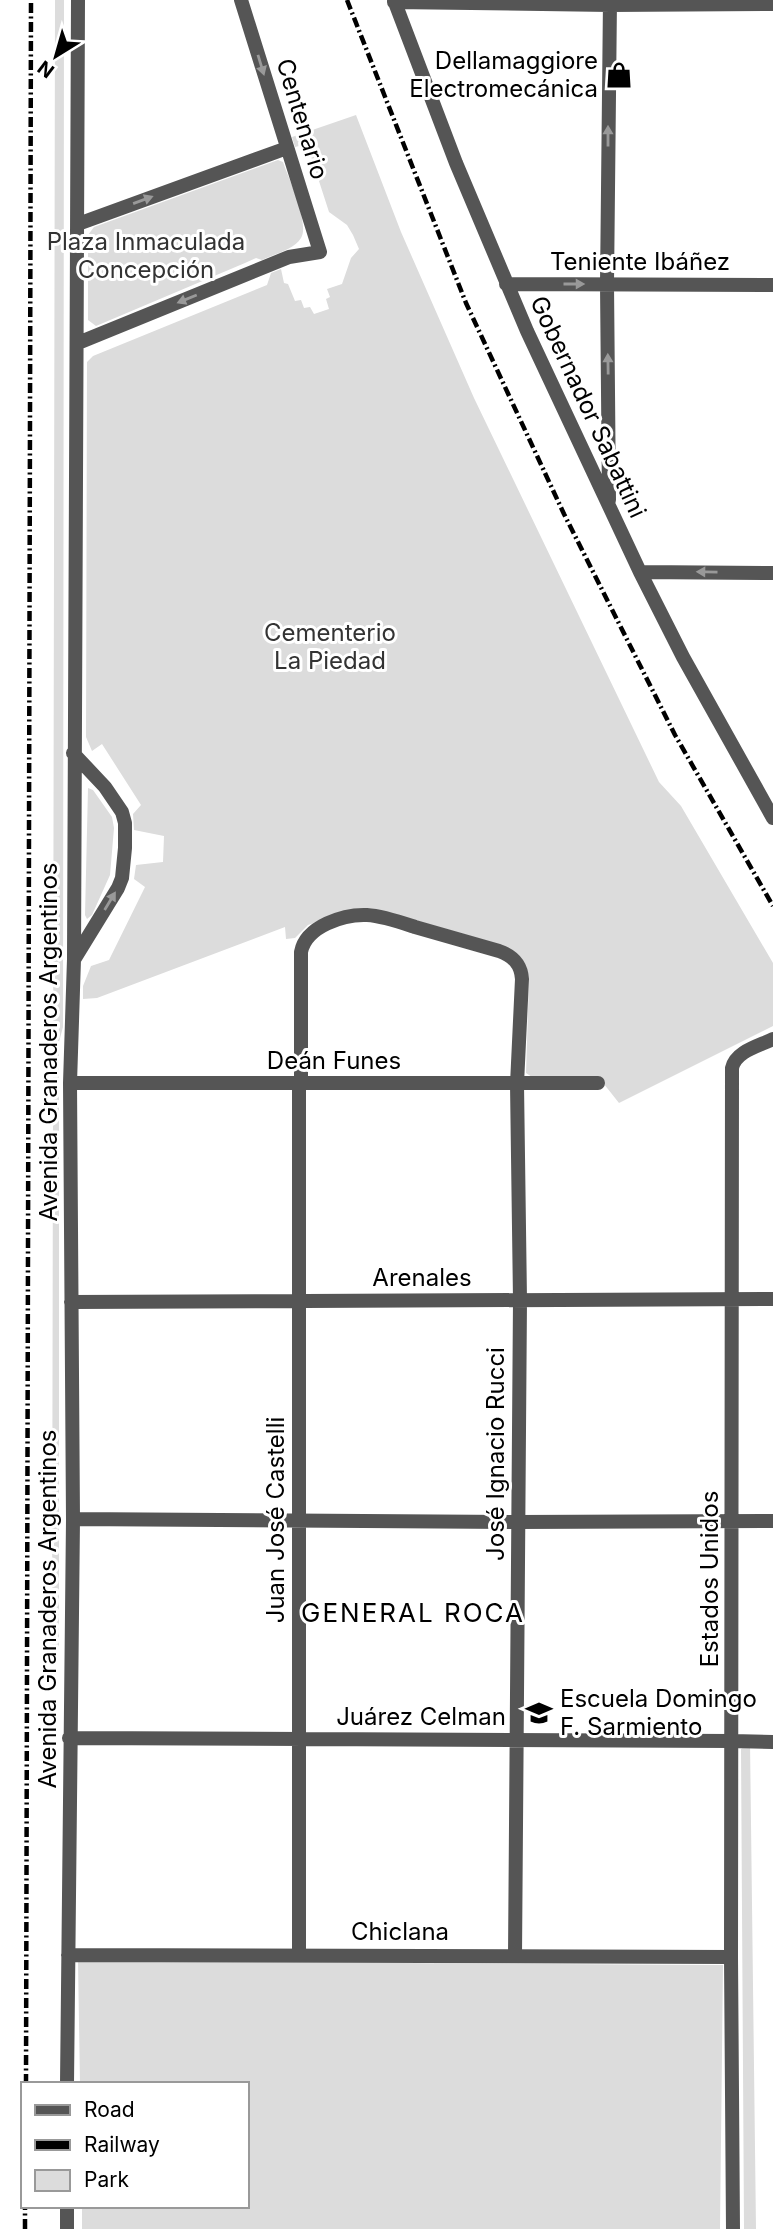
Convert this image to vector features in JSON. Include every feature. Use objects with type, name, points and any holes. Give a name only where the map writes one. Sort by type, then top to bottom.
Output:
[{"type":"street","name":"Avenida Granaderos Argentinos","points":[[67,2082],[73,1519],[70,1083],[74,959],[78,0]]},
{"type":"street","name":"Centenario","points":[[78,343],[289,257],[320,251],[241,0]]},
{"type":"street","points":[[394,1],[773,4]]},
{"type":"street","name":"Gobernador Sabattini","points":[[394,1],[506,284],[640,572],[702,693],[773,818]]},
{"type":"street","points":[[609,505],[607,284],[610,2]]},
{"type":"street","points":[[78,223],[287,148]]},
{"type":"street","name":"Teniente Ibáñez","points":[[506,284],[773,285]]},
{"type":"street","points":[[640,572],[773,573]]},
{"type":"street","points":[[73,753],[115,799],[125,823],[122,878],[74,959]]},
{"type":"street","name":"Juan José Castelli","points":[[299,1955],[302,946],[318,927],[364,915],[384,918],[499,951],[511,957]]},
{"type":"street","name":"José Ignacio Rucci","points":[[511,957],[519,966],[522,979],[517,1084],[520,1300],[515,1955]]},
{"type":"street","name":"Estados Unidos","points":[[733,2229],[732,1068],[737,1057],[773,1039]]},
{"type":"street","name":"Deán Funes","points":[[70,1083],[598,1083]]},
{"type":"street","name":"Arenales","points":[[71,1302],[773,1299]]},
{"type":"street","points":[[73,1519],[773,1521]]},
{"type":"street","name":"Juárez Celman","points":[[69,1738],[773,1742]]},
{"type":"street","name":"Chiclana","points":[[68,1955],[731,1957]]},
{"type":"street","points":[[67,2208],[67,2229]]},
{"type":"green space","points":[[55,0],[64,0],[63,1027],[59,1042],[59,1647],[52,1653]]},
{"type":"green space","name":"Cementerio La Piedad","points":[[356,115],[401,232],[474,398],[659,782],[681,806],[773,963],[773,1026],[619,1103],[600,1079],[532,1077],[526,1073],[529,979],[525,964],[344,912],[308,925],[295,938],[286,939],[285,927],[97,998],[83,999],[83,986],[91,966],[109,960],[145,887],[134,879],[136,865],[163,862],[164,836],[134,830],[133,814],[141,805],[102,744],[92,751],[86,737],[87,362],[93,356],[267,285],[271,273],[281,269],[284,283],[288,284],[295,301],[301,300],[304,308],[310,307],[314,314],[329,309],[326,299],[330,297],[327,289],[342,284],[351,258],[359,249],[347,225],[329,212],[307,144],[295,147],[292,137]]},
{"type":"green space","name":"Plaza Inmaculada Concepción","points":[[278,160],[283,162],[303,222],[301,238],[294,246],[262,260],[256,258],[96,326],[88,320],[88,235],[94,227]]},
{"type":"green space","points":[[88,788],[93,790],[112,817],[114,828],[110,875],[92,915],[87,919],[85,915]]},
{"type":"green space","points":[[750,1741],[756,2229],[744,2229],[741,1749]]},
{"type":"green space","points":[[78,1961],[723,1965],[720,2229],[82,2229],[82,2208],[248,2208],[248,2082],[80,2082]]},
{"type":"railway","points":[[26,2082],[31,0]]},
{"type":"railway","points":[[347,0],[466,303],[564,514],[675,735],[773,906]]},
{"type":"railway","points":[[25,2208],[25,2229]]},
{"type":"place","name":"Dellamaggiore Electromecánica","points":[[619,75]]},
{"type":"place","name":"Escuela Domingo F. Sarmiento","points":[[539,1713]]},
{"type":"district","name":"GENERAL ROCA","points":[[413,1613]]}]
